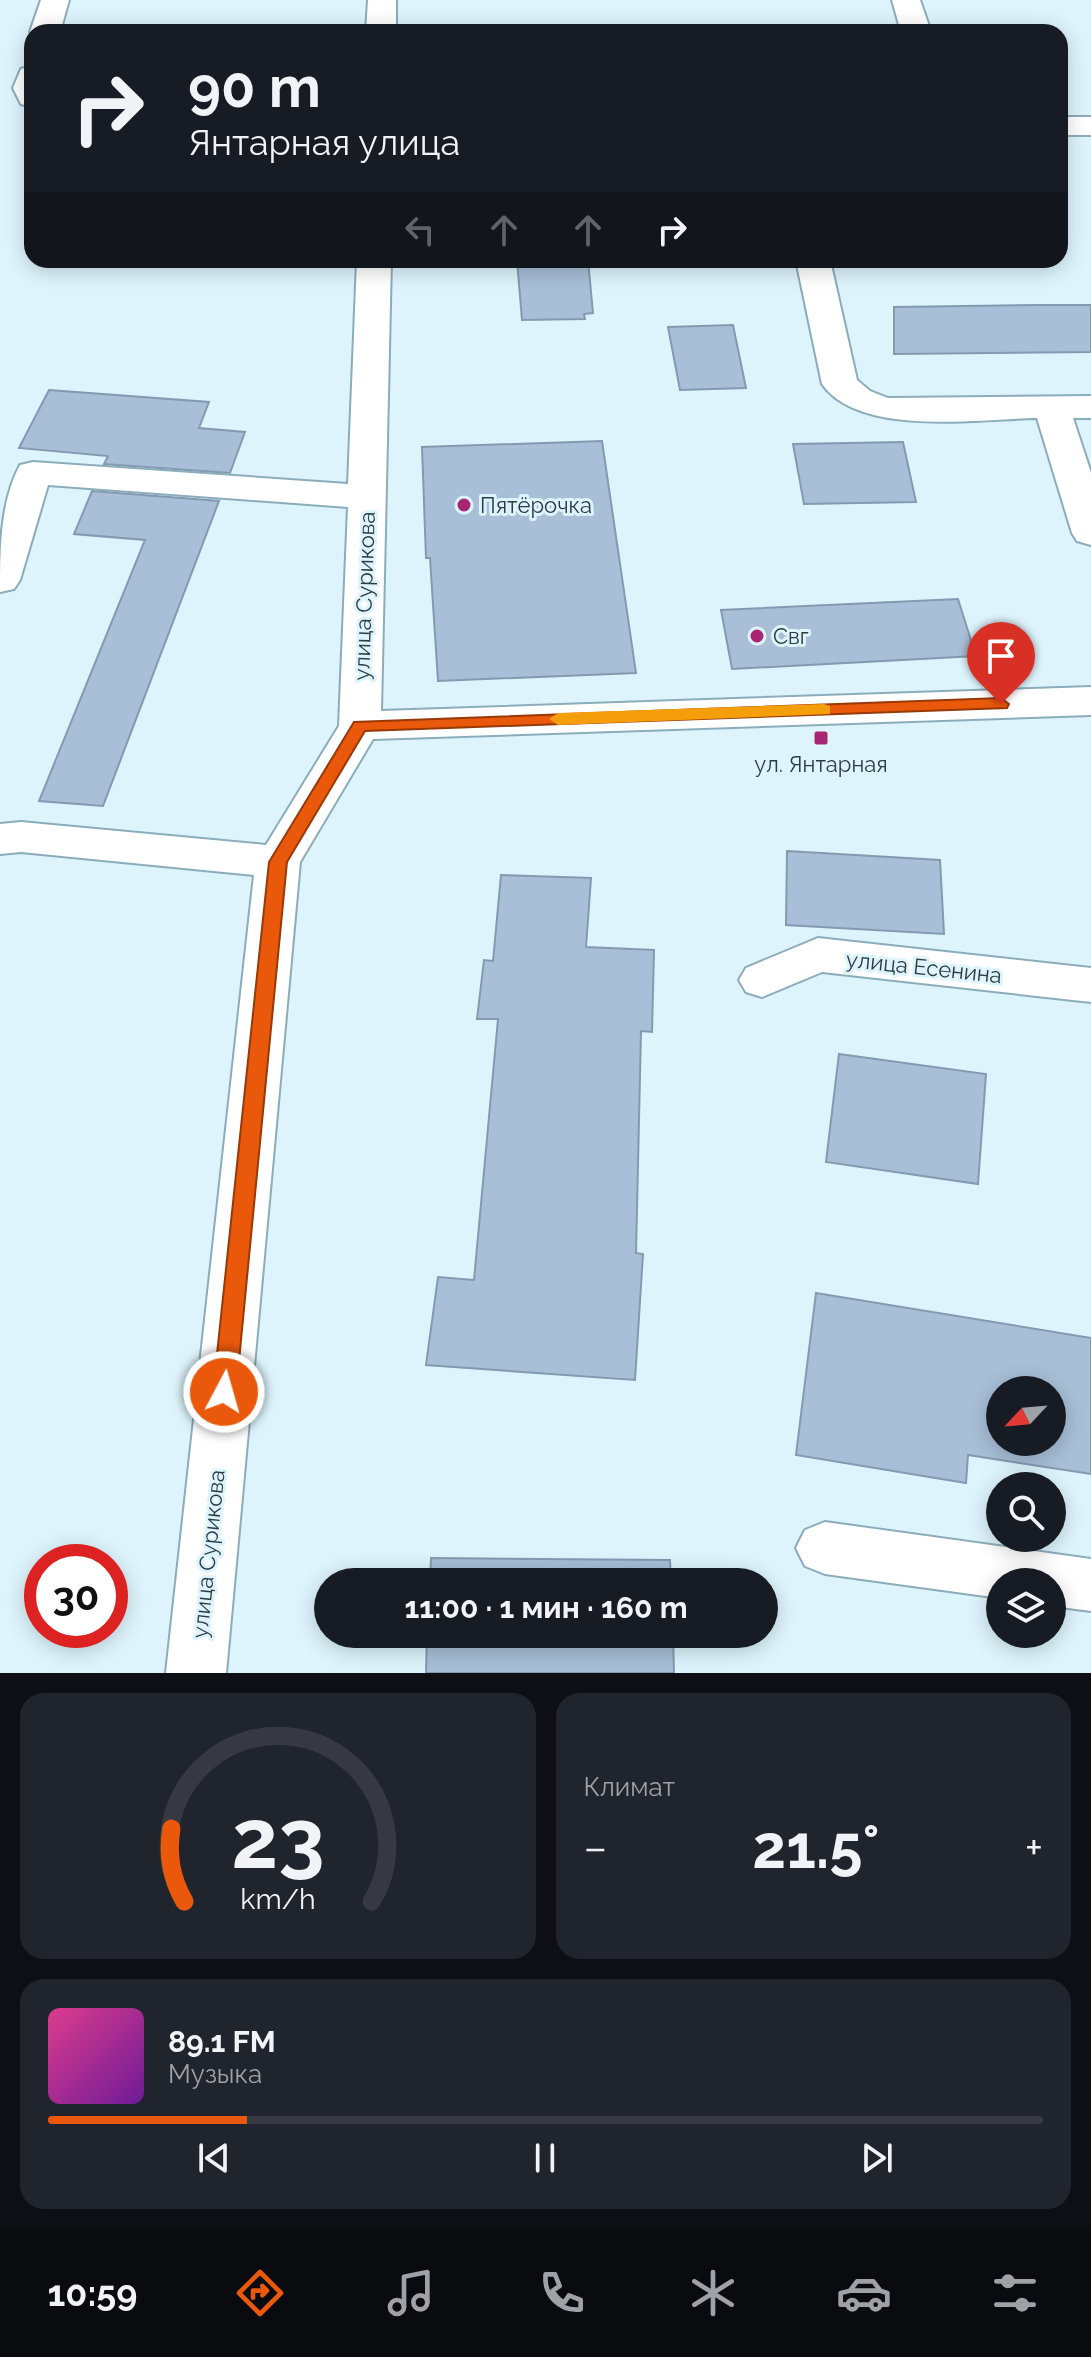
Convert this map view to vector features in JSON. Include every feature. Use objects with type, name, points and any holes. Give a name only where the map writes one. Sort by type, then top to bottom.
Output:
[{"type":"street","points":[[48,24],[55,0]]},
{"type":"street","points":[[381,24],[382,0]]},
{"type":"street","points":[[906,0],[914,24]]},
{"type":"street","points":[[1068,126],[1091,126]]},
{"type":"street","name":"улица Сурикова","points":[[196,1673],[278,862],[360,726],[374,268]]},
{"type":"street","points":[[815,268],[840,384],[857,399],[884,409],[1091,407]]},
{"type":"street","points":[[1052,408],[1091,533]]},
{"type":"street","points":[[0,580],[17,471],[367,497]]},
{"type":"street","points":[[360,726],[1091,701]]},
{"type":"street","points":[[0,839],[21,837],[278,862]]},
{"type":"street","name":"улица Есенина","points":[[762,980],[818,955],[1091,985]]},
{"type":"street","points":[[825,1548],[1091,1585]]},
{"type":"building","points":[[518,268],[589,268],[593,313],[584,314],[585,319],[522,320]]},
{"type":"building","points":[[1091,305],[1091,352],[894,354],[894,307]]},
{"type":"building","points":[[733,325],[746,388],[680,390],[668,327]]},
{"type":"building","points":[[49,390],[209,402],[199,428],[245,432],[230,473],[104,464],[108,456],[19,448]]},
{"type":"building","points":[[602,441],[636,673],[438,681],[430,558],[426,558],[422,447]]},
{"type":"building","points":[[903,442],[916,502],[804,504],[793,444]]},
{"type":"building","points":[[92,491],[219,501],[103,806],[39,801],[145,540],[74,534]]},
{"type":"building","points":[[958,599],[976,656],[732,669],[721,610]]},
{"type":"building","points":[[787,851],[940,860],[944,934],[786,925]]},
{"type":"building","points":[[501,875],[591,878],[586,947],[654,950],[652,1032],[641,1031],[636,1253],[643,1254],[635,1380],[426,1365],[438,1277],[474,1280],[498,1019],[477,1019],[484,960],[493,961]]},
{"type":"building","points":[[839,1054],[986,1074],[978,1184],[826,1162]]},
{"type":"building","points":[[816,1293],[1091,1338],[1091,1474],[968,1455],[966,1483],[796,1455]]},
{"type":"building","points":[[431,1558],[670,1560],[670,1568],[431,1568]]},
{"type":"building","points":[[427,1648],[673,1648],[674,1673],[426,1673]]},
{"type":"slow traffic","points":[[558,719],[824,710]]},
{"type":"place","name":"Пятёрочка","points":[[464,505]]},
{"type":"place","name":"Свг","points":[[757,636]]},
{"type":"place","name":"ул. Янтарная","points":[[821,738]]},
{"type":"route","points":[[224,1392],[278,862],[360,726],[1001,704]]}]
